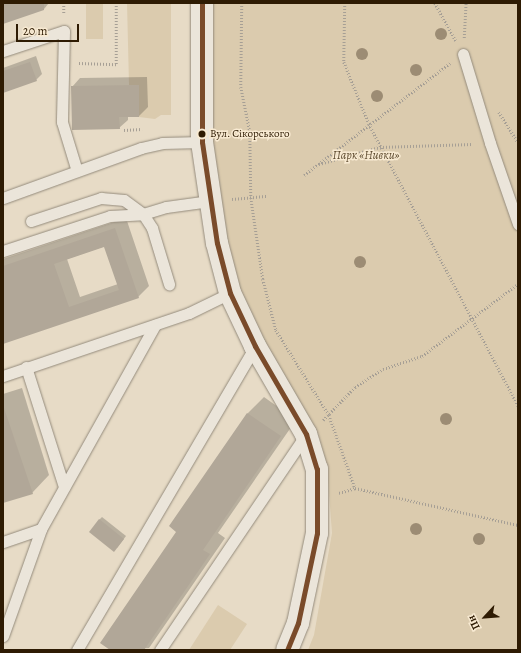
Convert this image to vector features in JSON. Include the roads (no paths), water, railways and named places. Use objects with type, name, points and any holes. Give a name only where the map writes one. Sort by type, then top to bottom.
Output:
[{"type":"street","points":[[202,3],[202,142],[210,201],[230,293],[255,346],[312,430],[316,469],[317,533],[298,623],[287,650]]},
{"type":"lane","points":[[3,51],[64,30],[62,122],[77,172]]},
{"type":"lane","points":[[463,54],[490,143],[518,224]]},
{"type":"lane","points":[[3,198],[162,143],[202,142]]},
{"type":"lane","points":[[31,221],[101,198],[124,200],[143,214],[152,228],[169,284]]},
{"type":"lane","points":[[3,251],[110,216],[143,214],[166,207],[210,201]]},
{"type":"lane","points":[[3,376],[26,367],[156,325],[206,306],[230,293]]},
{"type":"lane","points":[[3,636],[41,530],[156,325]]},
{"type":"lane","points":[[78,650],[255,346]]},
{"type":"lane","points":[[26,367],[64,487]]},
{"type":"lane","points":[[160,650],[312,430]]},
{"type":"lane","points":[[3,542],[41,530]]},
{"type":"place","name":"Вул. Сікорського","points":[[202,134]]},
{"type":"park label","name":"Парк «Нивки»","points":[[366,156]]}]
